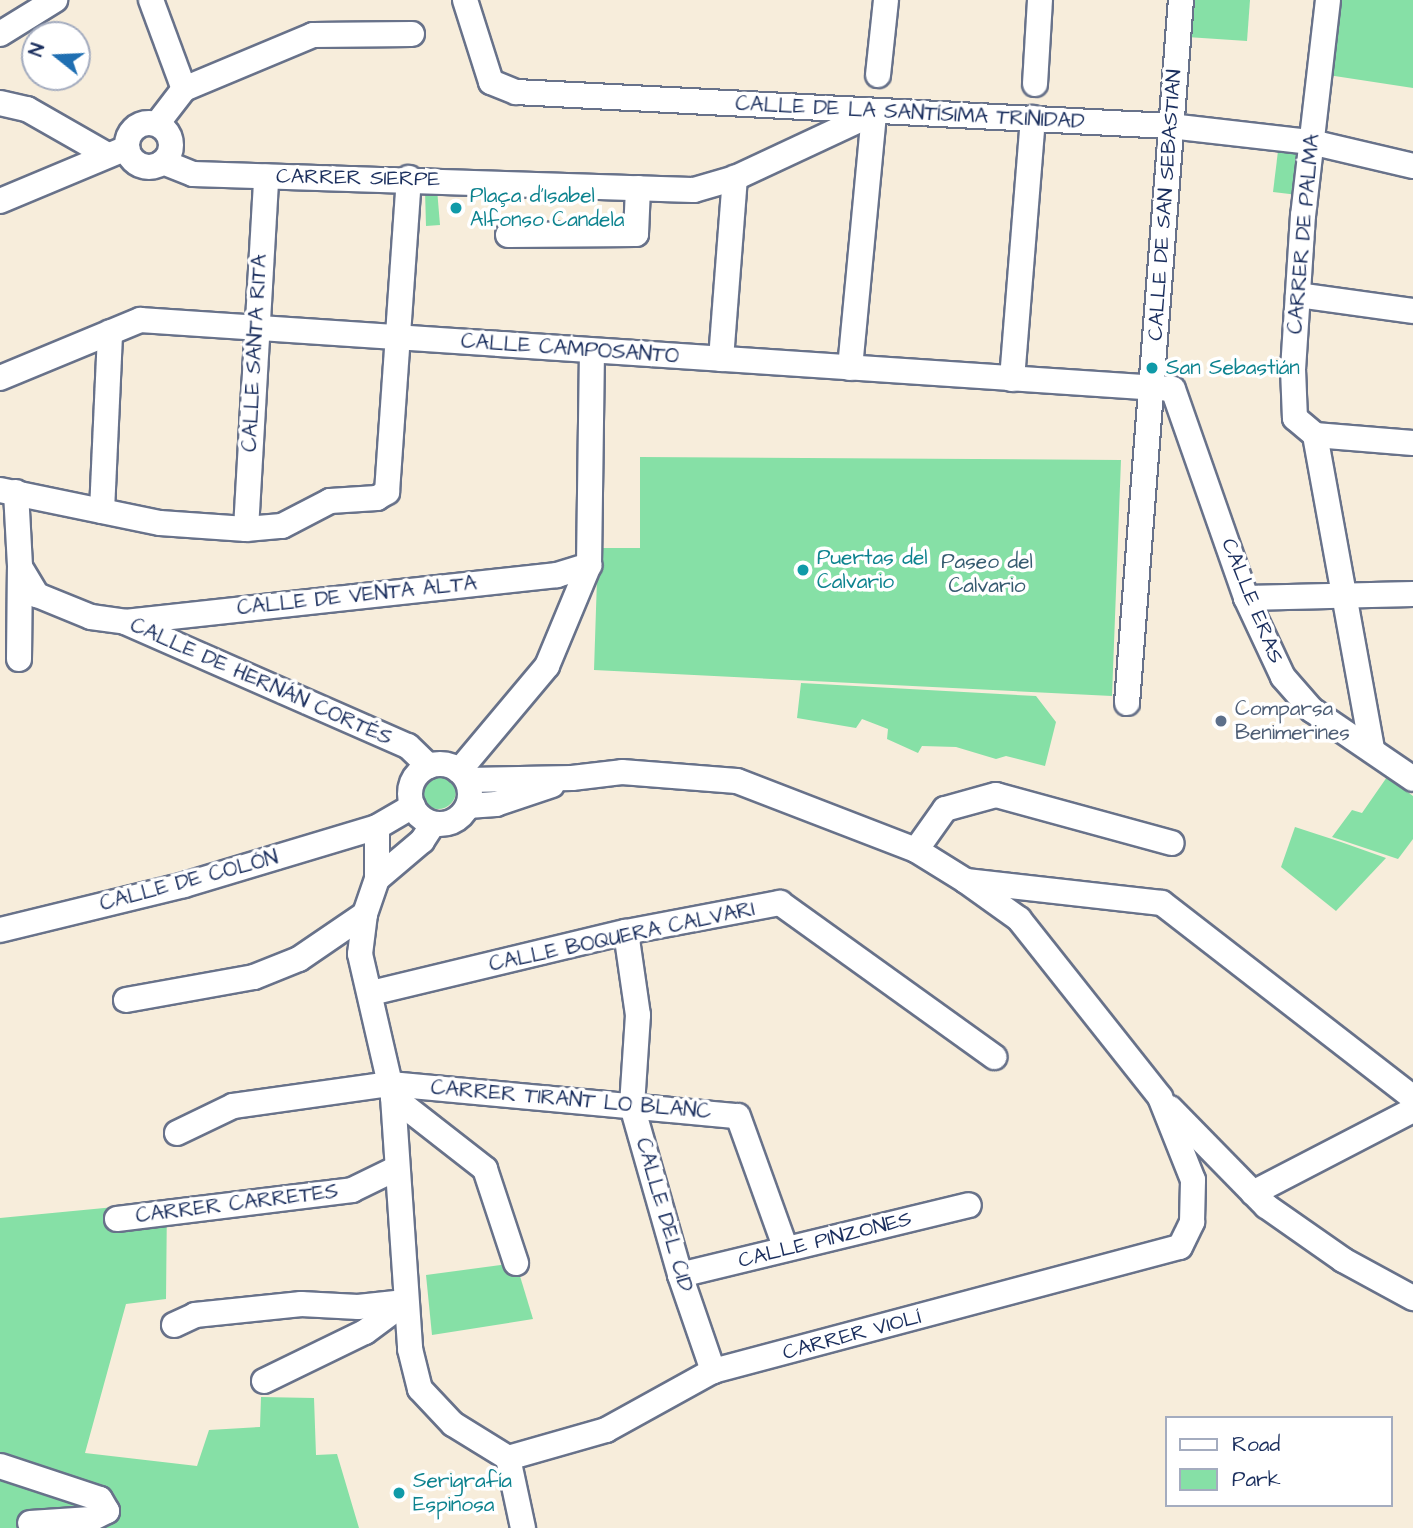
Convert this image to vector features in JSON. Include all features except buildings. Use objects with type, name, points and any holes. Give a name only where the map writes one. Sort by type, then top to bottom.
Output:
[{"type":"street","points":[[0,34],[55,0]]},
{"type":"street","points":[[150,0],[184,89]]},
{"type":"street","name":"CALLE DE LA SANTÍSIMA TRINIDAD","points":[[465,0],[491,82],[516,92],[874,113],[1170,126],[1311,142],[1413,166]]},
{"type":"street","points":[[878,75],[886,0]]},
{"type":"street","points":[[1035,84],[1040,0]]},
{"type":"street","name":"CALLE DE SAN SEBASTIAN","points":[[1127,703],[1181,0]]},
{"type":"street","name":"CARRER DE PALMA","points":[[1328,0],[1311,142],[1298,295],[1295,418],[1315,435],[1373,748]]},
{"type":"street","points":[[0,201],[116,151],[135,128],[157,124],[184,89],[313,35],[412,34]]},
{"type":"street","points":[[0,103],[27,109],[142,166],[163,162],[172,144],[167,132],[157,124]]},
{"type":"street","points":[[850,368],[874,113]]},
{"type":"street","name":"CARRER SIERPE","points":[[163,162],[193,174],[409,178],[694,190],[735,178],[874,113]]},
{"type":"street","points":[[1012,379],[1033,118]]},
{"type":"street","name":"CALLE SANTA RITA","points":[[246,529],[255,328],[266,177]]},
{"type":"street","points":[[19,659],[20,568],[8,491],[160,523],[246,529],[282,526],[330,501],[377,498],[387,492],[400,338],[409,178]]},
{"type":"street","points":[[720,359],[735,178]]},
{"type":"street","points":[[508,235],[636,234],[638,188]]},
{"type":"street","points":[[1298,295],[1413,311]]},
{"type":"street","name":"CALLE CAMPOSANTO","points":[[0,378],[140,320],[1151,388]]},
{"type":"street","points":[[102,511],[110,332]]},
{"type":"street","points":[[377,879],[422,841],[433,824],[458,819],[468,806],[463,775],[547,666],[589,565],[592,351]]},
{"type":"street","name":"CALLE ERAS","points":[[1151,388],[1173,389],[1246,598],[1283,677],[1312,710],[1373,748],[1413,779]]},
{"type":"street","points":[[1315,435],[1413,443]]},
{"type":"street","name":"CALLE DE VENTA ALTA","points":[[124,622],[558,575],[589,565]]},
{"type":"street","name":"CALLE DE HERNÁN CORTÉS","points":[[20,568],[37,596],[92,617],[124,622],[408,746],[429,766]]},
{"type":"street","points":[[1246,598],[1413,594]]},
{"type":"street","points":[[433,824],[413,806],[414,778],[429,766],[444,764],[463,775],[572,778],[622,772],[737,780],[916,850],[1019,919],[1160,1097],[1253,1193],[1343,1260],[1413,1298]]},
{"type":"street","points":[[468,806],[496,804],[572,778]]},
{"type":"street","points":[[916,850],[945,809],[996,795],[1172,843]]},
{"type":"street","name":"CALLE DE COLÓN","points":[[0,930],[184,885],[377,827],[413,806]]},
{"type":"street","points":[[377,827],[377,879],[365,914],[360,954],[392,1090],[395,1169],[410,1349],[420,1389],[453,1424],[508,1458],[523,1528]]},
{"type":"street","points":[[966,881],[1162,903],[1413,1098]]},
{"type":"street","name":"CALLE BOQUERA CALVARI","points":[[371,993],[626,932],[780,904],[994,1057]]},
{"type":"street","points":[[126,1000],[254,976],[299,959],[365,914]]},
{"type":"street","name":"CALLE DEL CID","points":[[626,932],[638,1015],[632,1106],[680,1275],[713,1371]]},
{"type":"street","points":[[177,1133],[233,1106],[392,1090],[485,1169],[516,1263]]},
{"type":"street","name":"CARRER TIRANT LO BLANC","points":[[392,1090],[737,1116],[786,1249]]},
{"type":"street","name":"CARRER VIOLÍ","points":[[508,1458],[606,1430],[713,1371],[1134,1262],[1180,1247],[1192,1222],[1194,1180],[1160,1097]]},
{"type":"street","points":[[1253,1193],[1413,1110]]},
{"type":"street","name":"CARRER CARRETES","points":[[117,1219],[352,1190],[395,1169]]},
{"type":"street","name":"CALLE PINZONES","points":[[680,1275],[969,1205]]},
{"type":"street","points":[[174,1325],[195,1315],[274,1307],[358,1307],[405,1302]]},
{"type":"street","points":[[264,1381],[365,1332],[405,1302]]},
{"type":"street","points":[[0,1466],[100,1499],[107,1511],[91,1519],[30,1523]]},
{"type":"green space","points":[[1189,0],[1250,0],[1247,41],[1187,37]]},
{"type":"green space","points":[[1335,0],[1413,0],[1413,88],[1328,75]]},
{"type":"green space","points":[[1278,151],[1303,154],[1298,195],[1273,192]]},
{"type":"green space","points":[[437,189],[440,225],[426,226],[425,190]]},
{"type":"green space","name":"Paseo del Calvario","points":[[640,457],[1121,460],[1112,696],[594,670],[598,548],[640,548]]},
{"type":"green space","points":[[801,683],[1036,696],[1056,722],[1045,766],[1006,756],[996,759],[956,747],[922,746],[918,753],[887,739],[888,729],[862,719],[856,728],[797,718]]},
{"type":"green space","points":[[438,773],[450,779],[456,791],[450,803],[438,809],[426,803],[420,791],[426,779]]},
{"type":"green space","points":[[1387,777],[1413,796],[1413,839],[1398,859],[1332,837],[1352,810],[1362,813]]},
{"type":"green space","points":[[1295,827],[1386,858],[1336,911],[1281,867]]},
{"type":"green space","points":[[167,1202],[166,1299],[126,1304],[85,1453],[197,1466],[209,1430],[260,1427],[261,1397],[314,1398],[316,1455],[337,1454],[359,1528],[0,1528],[0,1218]]},
{"type":"green space","points":[[516,1263],[533,1319],[432,1335],[426,1275]]},
{"type":"place","name":"Plaça d'Isabel Alfonso Candela","points":[[456,208]]},
{"type":"place","name":"San Sebastián","points":[[1152,368]]},
{"type":"place","name":"Puertas del Calvario","points":[[803,570]]},
{"type":"place","name":"Comparsa Benimerines","points":[[1221,721]]},
{"type":"place","name":"Serigrafía Espinosa","points":[[399,1493]]}]
